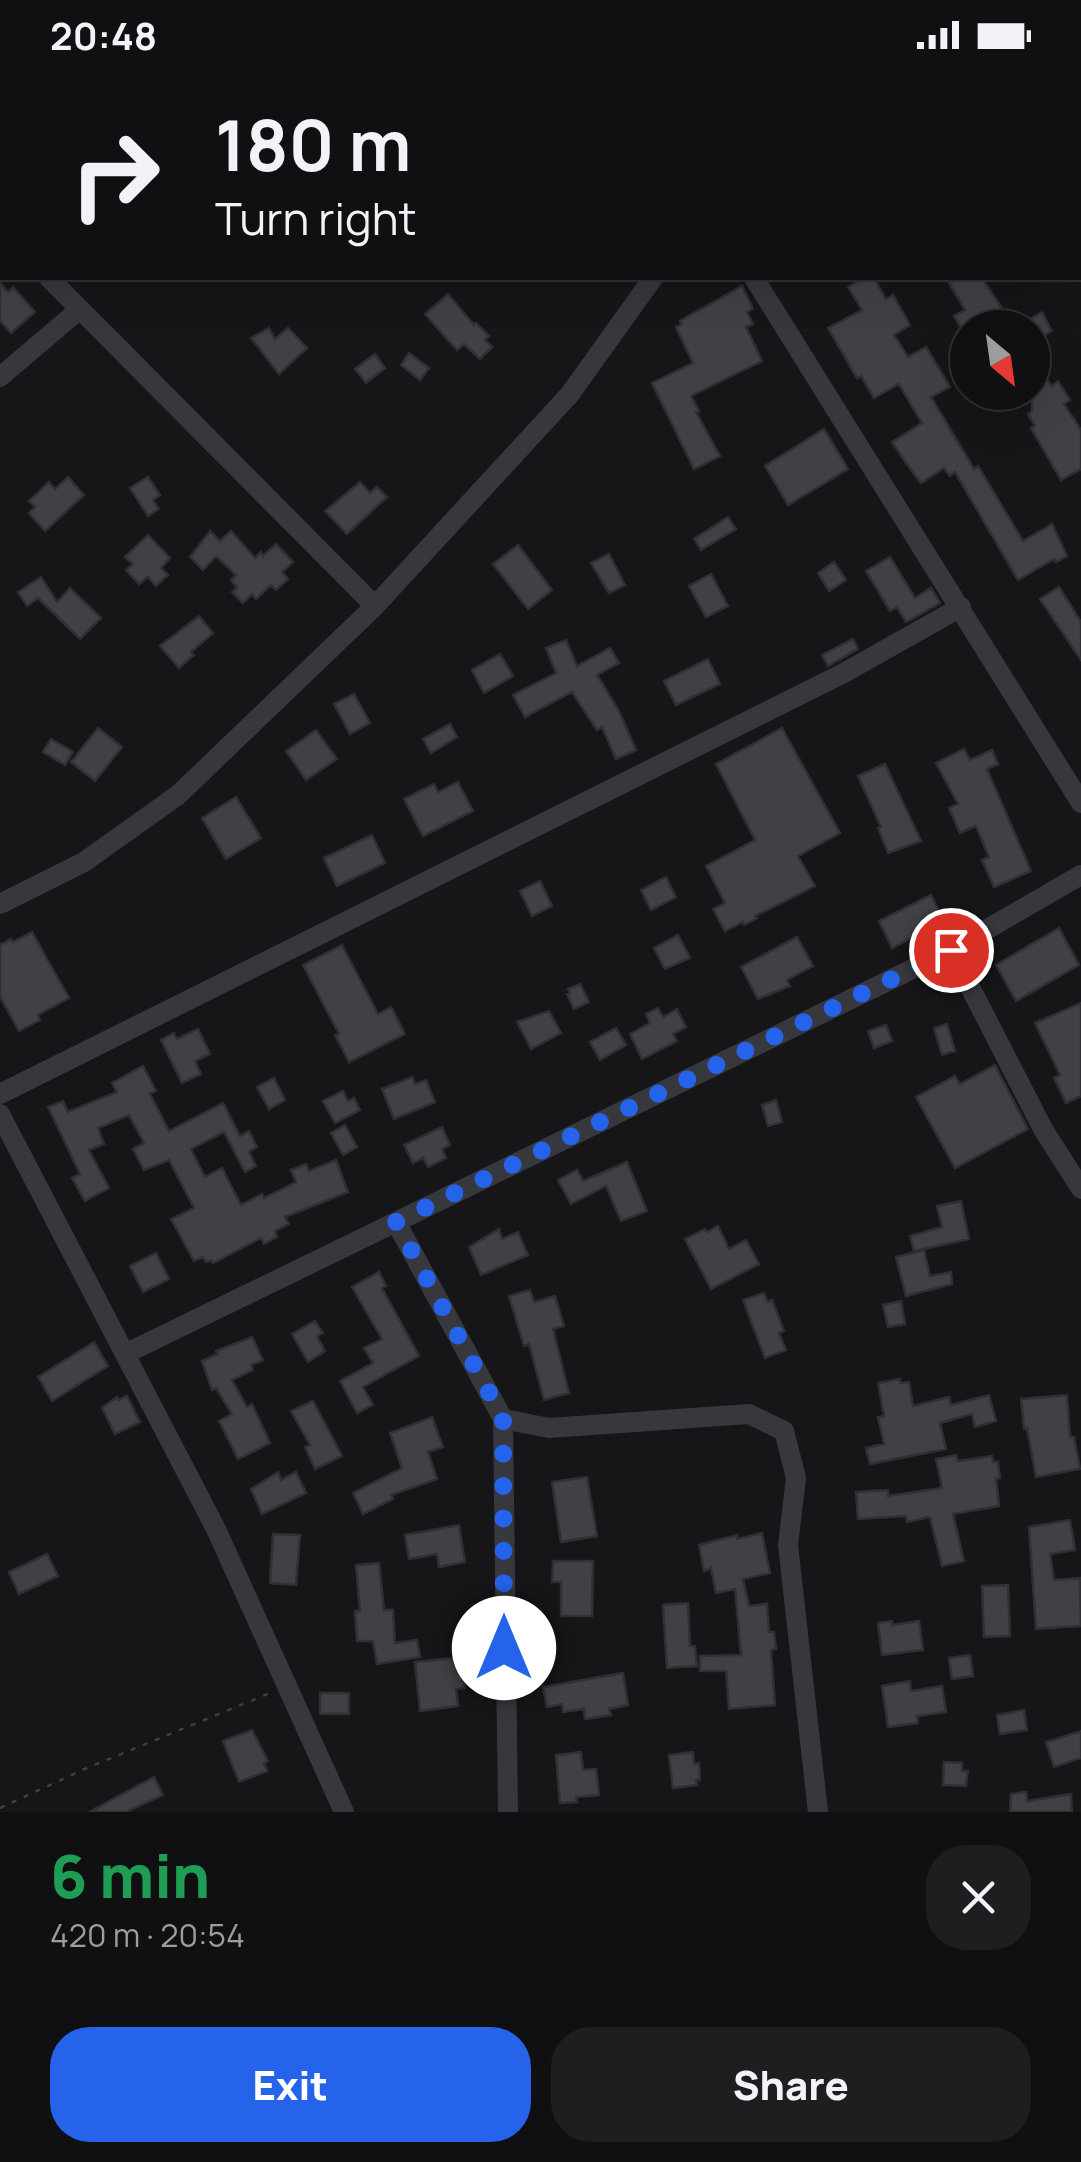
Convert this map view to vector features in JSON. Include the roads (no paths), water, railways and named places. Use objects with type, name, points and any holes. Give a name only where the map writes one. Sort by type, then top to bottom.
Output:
[{"type":"street","points":[[52,280],[375,606]]},
{"type":"street","points":[[0,904],[84,862],[178,795],[375,606],[570,394],[652,280]]},
{"type":"street","points":[[755,280],[1081,804]]},
{"type":"street","points":[[0,377],[80,309]]},
{"type":"street","points":[[0,1094],[825,683],[960,607]]},
{"type":"street","points":[[124,1354],[951,950],[1081,875]]},
{"type":"street","points":[[951,950],[1043,1128],[1081,1189]]},
{"type":"street","points":[[0,1114],[216,1529],[344,1812]]},
{"type":"street","points":[[396,1222],[503,1418],[508,1812]]},
{"type":"street","points":[[503,1418],[549,1428],[749,1414],[784,1431],[796,1478],[788,1545],[818,1812]]}]
